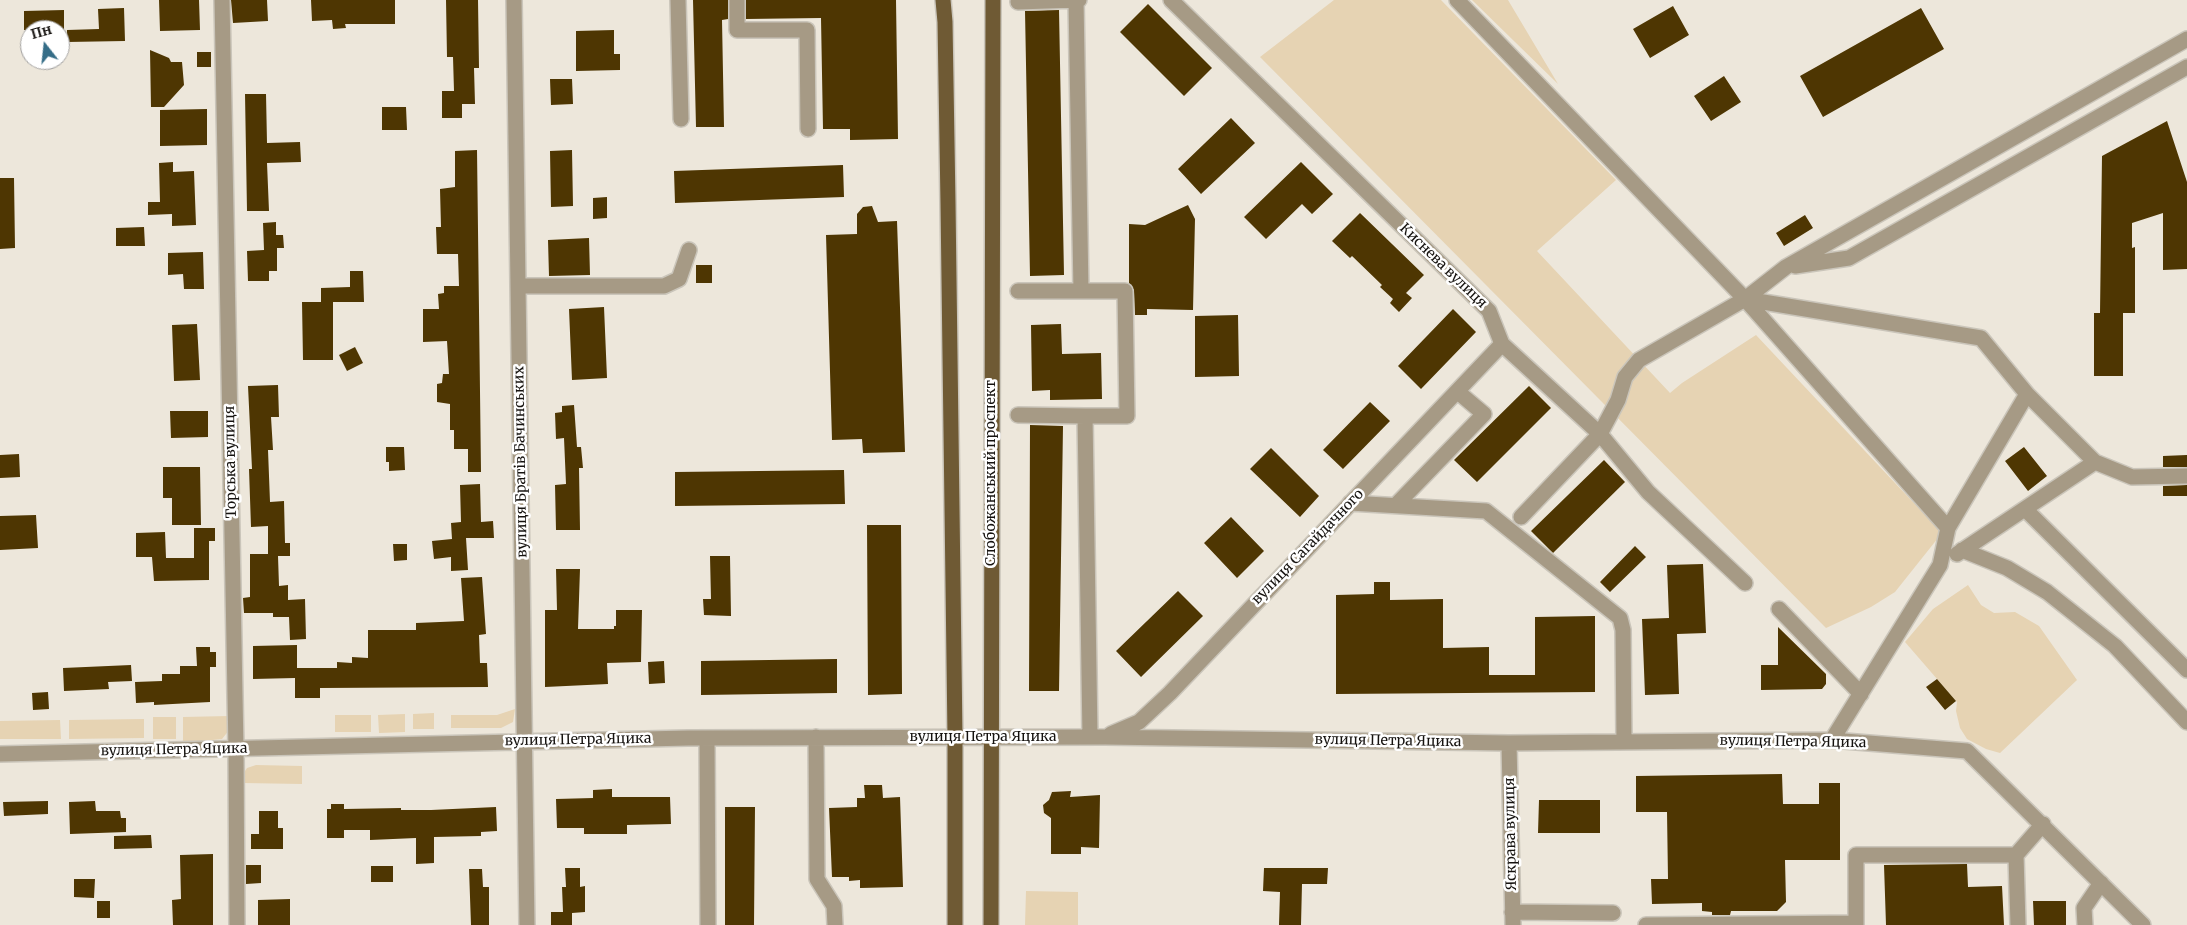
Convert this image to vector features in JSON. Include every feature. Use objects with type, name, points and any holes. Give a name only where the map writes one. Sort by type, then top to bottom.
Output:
[{"type":"main road","points":[[943,0],[945,22],[955,737],[955,925]]},
{"type":"main road","points":[[945,22],[947,0]]},
{"type":"main road","name":"Слобожанський проспект","points":[[991,0],[991,925]]},
{"type":"street","name":"Торська вулиця","points":[[222,0],[236,749],[237,925]]},
{"type":"street","name":"вулиця Братів Бачинських","points":[[514,0],[528,925]]},
{"type":"street","points":[[678,0],[681,119]]},
{"type":"street","points":[[737,0],[737,30],[807,30],[808,130]]},
{"type":"street","points":[[1018,2],[1077,0],[1081,291]]},
{"type":"street","name":"Киснева вулиця","points":[[1171,0],[1489,311],[1502,344],[1600,434],[1648,492],[1745,583]]},
{"type":"street","points":[[1457,0],[1745,299],[1948,528]]},
{"type":"street","points":[[1521,517],[1600,434],[1618,400],[1625,376],[1639,360],[1745,299],[1786,267],[2187,39]]},
{"type":"street","points":[[1786,267],[1849,258],[2187,67]]},
{"type":"street","points":[[518,286],[664,286],[679,279],[689,250]]},
{"type":"street","points":[[1018,291],[1125,291],[1127,416],[1018,415]]},
{"type":"street","points":[[1745,299],[1981,338],[2027,394],[2095,462],[2132,476],[2187,476]]},
{"type":"street","name":"вулиця Сагайдачного","points":[[1098,737],[1139,722],[1170,693],[1502,344]]},
{"type":"street","points":[[1396,506],[1484,414],[1458,392]]},
{"type":"street","points":[[1832,740],[1940,565],[1948,528],[2027,394]]},
{"type":"street","points":[[1085,416],[1098,737]]},
{"type":"street","points":[[1940,565],[2095,462]]},
{"type":"street","points":[[1350,503],[1486,511],[1620,618],[1623,630],[1624,742]]},
{"type":"street","points":[[2025,509],[2187,670]]},
{"type":"street","points":[[1962,550],[2008,568],[2047,592],[2115,646],[2187,722]]},
{"type":"street","points":[[1778,610],[1860,694]]},
{"type":"street","name":"вулиця Петра Яцика","points":[[0,754],[525,741],[816,737],[1098,737],[1509,744],[1832,740],[1967,751],[2043,824]]},
{"type":"street","points":[[816,737],[817,879],[834,906],[836,925]]},
{"type":"street","points":[[707,738],[708,925]]},
{"type":"street","name":"Яскрава вулиця","points":[[1509,744],[1512,919]]},
{"type":"street","points":[[2018,925],[2016,855],[2043,824],[2142,925]]},
{"type":"street","points":[[1646,925],[1856,924],[1856,854],[2016,855]]},
{"type":"street","points":[[2085,925],[2084,908],[2101,883]]},
{"type":"street","points":[[1512,919],[1548,919],[1613,914]]},
{"type":"shaded area","points":[[1334,0],[1441,0],[1616,180],[1537,251],[1670,393],[1682,383],[1756,335],[1942,533],[1895,592],[1871,607],[1826,628],[1260,57]]},
{"type":"shaded area","points":[[1472,0],[1508,0],[1558,84]]},
{"type":"shaded area","points":[[1968,585],[1981,605],[1994,613],[2015,612],[2039,626],[2077,680],[2000,753],[1986,749],[1967,739],[1960,728],[1956,711],[1957,702],[1905,642],[1933,609]]},
{"type":"shaded area","points":[[515,709],[513,722],[501,728],[451,728],[451,715],[497,715]]},
{"type":"shaded area","points":[[434,713],[434,729],[413,729],[413,714]]},
{"type":"shaded area","points":[[405,714],[405,732],[379,733],[378,715]]},
{"type":"shaded area","points":[[335,715],[371,715],[371,732],[335,732]]},
{"type":"shaded area","points":[[229,716],[230,729],[222,739],[183,743],[183,717]]},
{"type":"shaded area","points":[[153,717],[176,717],[176,739],[153,739]]},
{"type":"shaded area","points":[[144,719],[144,738],[69,739],[69,720]]},
{"type":"shaded area","points":[[60,720],[61,739],[0,739],[0,721]]},
{"type":"shaded area","points":[[256,765],[302,766],[302,784],[243,783],[243,774],[247,768]]},
{"type":"shaded area","points":[[1026,891],[1078,892],[1078,925],[1025,925]]},
{"type":"building","points":[[159,0],[199,0],[200,30],[160,31]]},
{"type":"building","points":[[231,0],[267,0],[268,21],[233,23]]},
{"type":"building","points":[[311,0],[395,0],[395,24],[345,24],[346,28],[333,29],[332,20],[312,21]]},
{"type":"building","points":[[446,0],[478,0],[479,68],[474,68],[475,104],[462,104],[462,118],[442,118],[442,91],[454,91],[453,57],[447,57]]},
{"type":"building","points":[[693,0],[728,0],[728,19],[722,20],[724,127],[696,127]]},
{"type":"building","points":[[746,0],[896,0],[898,139],[850,140],[850,129],[823,129],[821,18],[746,19]]},
{"type":"building","points":[[1148,4],[1212,68],[1184,96],[1120,32]]},
{"type":"building","points":[[1673,6],[1689,35],[1650,58],[1633,29]]},
{"type":"building","points":[[124,8],[125,41],[70,42],[70,30],[99,29],[98,9]]},
{"type":"building","points":[[1921,8],[1944,49],[1823,117],[1800,76]]},
{"type":"building","points":[[64,10],[64,20],[24,20],[24,11]]},
{"type":"building","points":[[1059,10],[1064,275],[1030,276],[1025,11]]},
{"type":"building","points":[[614,30],[614,54],[620,54],[620,70],[576,71],[576,31]]},
{"type":"building","points":[[150,50],[169,58],[171,62],[182,62],[184,85],[164,107],[151,107]]},
{"type":"building","points":[[197,52],[211,52],[211,67],[197,67]]},
{"type":"building","points":[[1724,76],[1741,102],[1711,121],[1694,96]]},
{"type":"building","points":[[550,79],[572,79],[573,104],[551,105]]},
{"type":"building","points":[[245,94],[266,94],[267,143],[300,142],[301,162],[267,163],[269,211],[247,211]]},
{"type":"building","points":[[382,107],[406,107],[407,130],[382,130]]},
{"type":"building","points":[[207,109],[207,145],[160,146],[160,110]]},
{"type":"building","points":[[1231,118],[1255,143],[1201,194],[1178,169]]},
{"type":"building","points":[[2167,121],[2187,182],[2187,269],[2163,270],[2163,213],[2132,223],[2132,248],[2135,247],[2135,313],[2123,313],[2123,376],[2094,376],[2094,313],[2100,313],[2102,156]]},
{"type":"building","points":[[477,150],[481,472],[468,472],[468,449],[454,449],[454,430],[450,430],[450,404],[437,402],[437,384],[442,383],[443,374],[449,374],[447,341],[423,342],[423,309],[439,309],[438,294],[444,293],[444,286],[459,286],[458,254],[437,254],[436,227],[441,227],[440,189],[455,187],[455,151]]},
{"type":"building","points":[[572,150],[573,206],[551,207],[550,151]]},
{"type":"building","points":[[173,162],[173,172],[194,171],[196,225],[172,226],[172,214],[148,215],[148,202],[160,202],[159,163]]},
{"type":"building","points":[[1301,162],[1333,194],[1312,214],[1302,204],[1266,239],[1244,217]]},
{"type":"building","points":[[843,165],[844,197],[675,203],[674,171]]},
{"type":"building","points":[[0,178],[14,178],[15,248],[0,249]]},
{"type":"building","points":[[607,197],[607,218],[593,219],[593,198]]},
{"type":"building","points":[[1188,205],[1195,219],[1193,310],[1147,309],[1147,315],[1135,315],[1134,290],[1129,283],[1129,224],[1145,225]]},
{"type":"building","points":[[872,206],[878,222],[897,221],[905,452],[863,453],[862,439],[832,440],[826,235],[857,234],[857,214],[863,207]]},
{"type":"building","points":[[1360,213],[1424,275],[1406,293],[1412,298],[1399,312],[1390,303],[1393,299],[1380,287],[1382,285],[1352,256],[1350,258],[1332,241]]},
{"type":"building","points":[[1805,215],[1813,228],[1784,246],[1776,233]]},
{"type":"building","points":[[276,222],[276,235],[283,235],[284,248],[277,248],[277,271],[269,271],[269,281],[248,281],[247,251],[264,250],[263,223]]},
{"type":"building","points":[[144,227],[145,246],[116,246],[116,228]]},
{"type":"building","points":[[589,238],[590,275],[549,276],[548,240]]},
{"type":"building","points":[[203,252],[204,289],[184,289],[183,274],[168,275],[168,253]]},
{"type":"building","points":[[696,265],[712,265],[712,283],[696,283]]},
{"type":"building","points":[[350,271],[363,271],[364,302],[333,302],[333,360],[303,360],[302,302],[321,302],[321,288],[350,287]]},
{"type":"building","points":[[604,307],[607,378],[572,380],[569,309]]},
{"type":"building","points":[[1453,309],[1476,332],[1421,389],[1398,366]]},
{"type":"building","points":[[1238,315],[1239,376],[1195,377],[1195,316]]},
{"type":"building","points":[[197,324],[200,380],[174,381],[172,325]]},
{"type":"building","points":[[1061,324],[1062,354],[1101,353],[1102,399],[1050,400],[1050,390],[1032,391],[1031,325]]},
{"type":"building","points":[[355,347],[363,363],[347,371],[339,355]]},
{"type":"building","points":[[278,385],[279,417],[271,417],[273,450],[268,450],[270,502],[284,501],[285,543],[290,543],[290,556],[278,556],[279,586],[288,585],[288,600],[305,599],[306,639],[290,640],[289,617],[273,617],[273,613],[244,613],[243,598],[250,597],[250,554],[268,554],[268,526],[251,527],[249,469],[252,469],[248,386]]},
{"type":"building","points":[[1529,386],[1551,408],[1477,482],[1454,460]]},
{"type":"building","points":[[1370,402],[1390,421],[1343,469],[1323,450]]},
{"type":"building","points":[[574,405],[577,447],[581,447],[583,468],[579,468],[580,530],[556,530],[555,485],[566,484],[564,438],[556,439],[555,413],[562,412],[562,406]]},
{"type":"building","points":[[170,411],[208,411],[208,437],[171,438]]},
{"type":"building","points":[[1030,425],[1063,426],[1059,691],[1029,691]]},
{"type":"building","points":[[386,447],[404,447],[405,470],[389,471],[389,462],[386,462]]},
{"type":"building","points":[[2024,447],[2047,476],[2028,491],[2005,461]]},
{"type":"building","points":[[1271,448],[1319,496],[1300,517],[1250,469]]},
{"type":"building","points":[[19,454],[20,477],[0,478],[0,455]]},
{"type":"building","points":[[2187,455],[2187,467],[2163,467],[2163,456]]},
{"type":"building","points":[[1604,460],[1625,482],[1553,553],[1531,531]]},
{"type":"building","points":[[163,467],[200,467],[201,525],[172,525],[172,498],[163,498]]},
{"type":"building","points":[[844,470],[845,504],[675,506],[675,472]]},
{"type":"building","points":[[480,484],[481,522],[493,521],[494,538],[466,538],[468,570],[451,571],[451,557],[434,559],[432,541],[452,539],[451,523],[461,522],[460,485]]},
{"type":"building","points":[[2187,485],[2187,496],[2163,496],[2163,486]]},
{"type":"building","points":[[36,515],[38,548],[0,550],[0,516]]},
{"type":"building","points":[[1231,517],[1264,551],[1237,578],[1204,543]]},
{"type":"building","points":[[867,525],[901,525],[902,694],[868,695]]},
{"type":"building","points":[[194,528],[215,528],[215,541],[209,541],[209,580],[154,581],[152,557],[136,557],[136,533],[165,532],[166,558],[194,558]]},
{"type":"building","points":[[393,544],[407,544],[407,560],[394,561]]},
{"type":"building","points":[[1635,546],[1646,557],[1610,592],[1600,582]]},
{"type":"building","points":[[710,556],[730,556],[731,616],[704,615],[703,599],[711,599]]},
{"type":"building","points":[[1703,564],[1706,633],[1677,634],[1679,694],[1645,695],[1642,619],[1669,618],[1667,565]]},
{"type":"building","points":[[556,569],[580,569],[578,629],[614,629],[614,626],[616,626],[616,610],[642,610],[641,662],[607,663],[608,684],[545,687],[545,610],[557,610]]},
{"type":"building","points":[[482,577],[486,634],[479,635],[480,663],[487,663],[488,687],[320,688],[320,698],[295,698],[295,678],[253,679],[253,646],[297,645],[297,668],[337,668],[337,662],[352,663],[352,657],[368,658],[368,630],[416,630],[416,623],[464,621],[461,578]]},
{"type":"building","points":[[1374,582],[1390,582],[1390,600],[1443,599],[1443,648],[1489,647],[1489,675],[1535,675],[1535,617],[1595,616],[1595,692],[1336,694],[1336,595],[1374,594]]},
{"type":"building","points":[[1178,591],[1203,616],[1141,677],[1116,651]]},
{"type":"building","points":[[1778,627],[1826,674],[1826,684],[1822,689],[1761,690],[1761,665],[1778,665]]},
{"type":"building","points":[[196,647],[210,647],[210,652],[216,652],[216,667],[210,667],[210,702],[154,705],[154,702],[136,703],[135,682],[162,681],[162,674],[180,674],[180,666],[197,666]]},
{"type":"building","points":[[837,659],[837,693],[701,695],[701,661]]},
{"type":"building","points":[[664,661],[665,683],[649,684],[648,662]]},
{"type":"building","points":[[131,665],[132,681],[108,682],[109,689],[64,691],[63,668]]},
{"type":"building","points":[[1937,679],[1956,701],[1945,710],[1926,687]]},
{"type":"building","points":[[48,692],[49,709],[33,710],[32,693]]},
{"type":"building","points":[[1782,774],[1783,804],[1819,804],[1819,783],[1840,783],[1840,860],[1785,860],[1786,902],[1777,911],[1731,911],[1730,915],[1712,915],[1712,912],[1702,911],[1702,903],[1652,904],[1651,879],[1668,879],[1667,812],[1636,812],[1636,776]]},
{"type":"building","points":[[864,785],[882,785],[883,798],[900,797],[903,887],[860,888],[860,880],[849,881],[849,877],[832,877],[829,808],[857,807],[857,798],[865,798]]},
{"type":"building","points":[[612,789],[612,797],[670,797],[671,824],[627,825],[627,834],[584,834],[584,828],[557,828],[556,799],[593,798],[593,790]]},
{"type":"building","points":[[1071,791],[1070,797],[1100,795],[1099,848],[1081,847],[1081,854],[1051,854],[1051,818],[1044,813],[1043,805],[1049,800],[1052,792]]},
{"type":"building","points":[[1539,800],[1600,800],[1600,833],[1538,833]]},
{"type":"building","points":[[48,801],[48,814],[4,816],[3,802]]},
{"type":"building","points":[[95,801],[96,811],[120,811],[121,818],[126,818],[126,832],[70,834],[69,802]]},
{"type":"building","points":[[331,804],[344,804],[344,809],[401,808],[401,810],[431,810],[496,807],[497,831],[481,832],[481,836],[434,837],[434,863],[416,864],[416,838],[370,840],[370,830],[344,830],[344,838],[327,838],[327,809],[331,809]]},
{"type":"building","points":[[725,807],[755,807],[754,925],[725,925]]},
{"type":"building","points":[[259,811],[278,811],[278,828],[283,828],[283,849],[251,849],[251,834],[259,834]]},
{"type":"building","points":[[151,835],[152,848],[114,849],[114,836]]},
{"type":"building","points":[[213,854],[213,925],[173,925],[172,900],[181,899],[180,855]]},
{"type":"building","points":[[1967,864],[1968,887],[2002,886],[2004,925],[1886,925],[1884,865]]},
{"type":"building","points":[[246,865],[261,865],[261,883],[246,884]]},
{"type":"building","points":[[371,866],[393,866],[393,882],[371,882]]},
{"type":"building","points":[[565,868],[580,868],[580,887],[585,886],[585,912],[572,913],[572,925],[551,925],[551,912],[563,912],[562,887],[566,887]]},
{"type":"building","points":[[1264,868],[1328,868],[1327,884],[1302,884],[1301,925],[1279,925],[1280,892],[1263,891]]},
{"type":"building","points":[[469,869],[482,869],[483,887],[489,887],[489,925],[471,925]]},
{"type":"building","points":[[74,879],[95,879],[94,898],[74,897]]},
{"type":"building","points":[[290,899],[290,925],[258,925],[258,900]]},
{"type":"building","points":[[97,901],[110,901],[110,918],[97,918]]},
{"type":"building","points":[[2033,901],[2066,901],[2066,925],[2034,925]]}]
